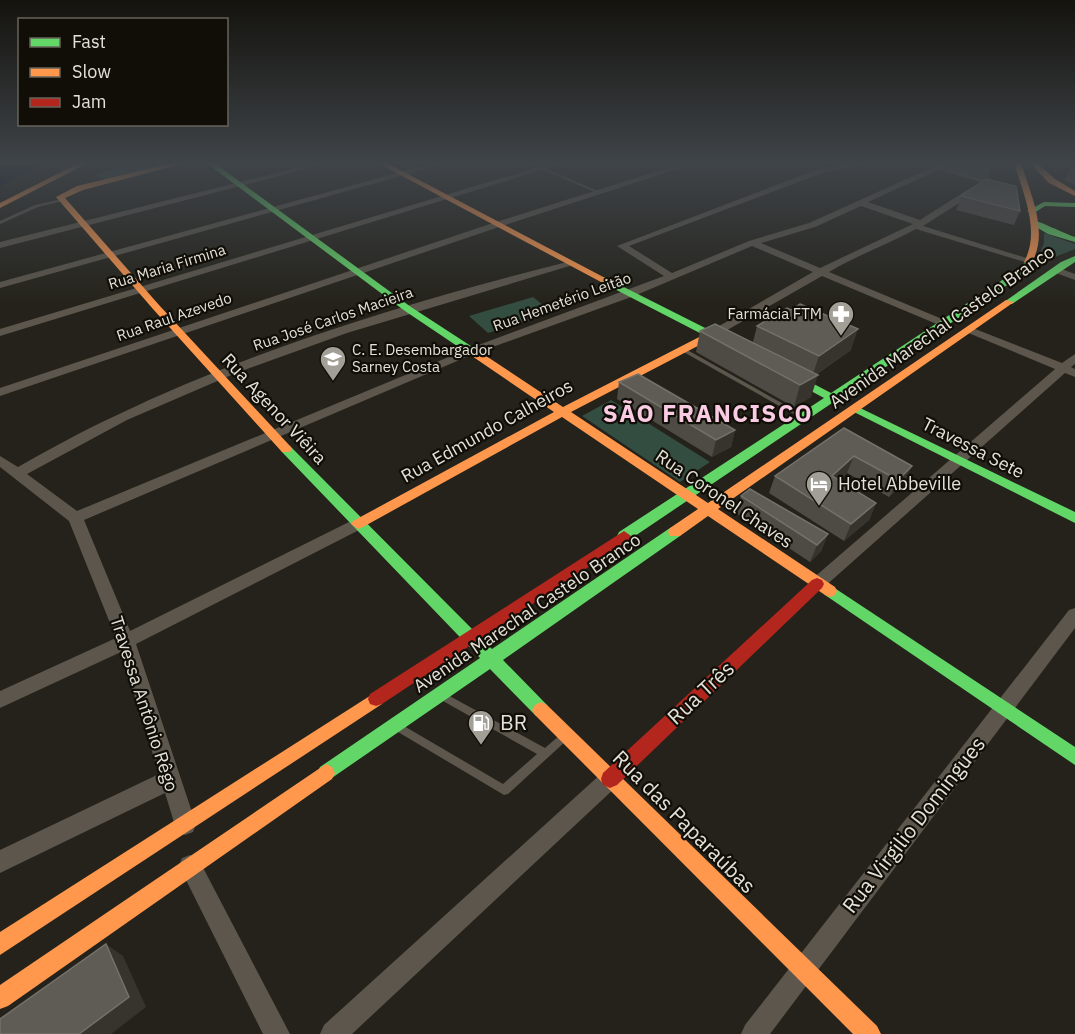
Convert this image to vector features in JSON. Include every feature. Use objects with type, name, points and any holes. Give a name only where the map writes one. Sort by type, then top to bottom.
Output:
[{"type":"street","name":"Rua Agenor Viêira","points":[[71,210],[271,435],[470,637]]},
{"type":"street","points":[[0,245],[138,210]]},
{"type":"street","points":[[0,285],[272,210]]},
{"type":"street","name":"Rua Coronel Chaves","points":[[273,210],[408,309],[564,411],[1075,757]]},
{"type":"street","name":"Rua Maria Firmina","points":[[0,333],[405,210]]},
{"type":"street","points":[[469,210],[741,351]]},
{"type":"street","name":"Rua Raul Azevedo","points":[[0,392],[542,210]]},
{"type":"street","points":[[672,277],[622,246],[721,210]]},
{"type":"street","name":"Rua Hemetério Leitão","points":[[75,518],[472,351],[630,294],[752,243],[813,225],[846,210]]},
{"type":"street","points":[[881,210],[1030,261]]},
{"type":"street","name":"Rua Edmundo Calheiros","points":[[0,700],[358,524],[564,411],[711,335],[820,273],[943,210]]},
{"type":"street","name":"Avenida Marechal Castelo Branco","points":[[0,944],[470,637],[1019,273],[1030,261],[1037,245],[1030,210]]},
{"type":"street","points":[[1039,210],[1033,217],[1051,232],[1075,240]]},
{"type":"street","points":[[752,243],[943,323]]},
{"type":"street","name":"Avenida Marechal Castelo Branco","points":[[0,998],[1075,259]]},
{"type":"street","name":"Rua José Carlos Macieira","points":[[18,473],[121,417],[219,376],[408,309],[571,264]]},
{"type":"street","points":[[1056,270],[1075,277]]},
{"type":"street","points":[[970,330],[1069,370]]},
{"type":"street","name":"Rua Três","points":[[333,1034],[610,779],[817,584],[957,459],[1069,370],[1075,358]]},
{"type":"street","points":[[771,366],[831,397]]},
{"type":"street","name":"Travessa Sete","points":[[856,409],[1075,519]]},
{"type":"street","name":"Travessa Antônio Rêgo","points":[[0,460],[75,518],[126,640],[169,780],[185,824]]},
{"type":"street","name":"Rua Virgilio Domingues","points":[[754,1034],[1075,615]]},
{"type":"street","name":"Rua das Paparaúbas","points":[[470,637],[610,779],[869,1034]]},
{"type":"street","points":[[0,862],[169,780]]},
{"type":"street","points":[[190,866],[277,1034]]},
{"type":"lane","points":[[0,223],[28,210]]},
{"type":"lane","points":[[682,349],[803,416]]},
{"type":"lane","points":[[439,695],[545,753]]},
{"type":"lane","points":[[394,726],[504,789],[566,735]]},
{"type":"green space","points":[[1044,233],[1075,244],[1075,249],[1050,259],[1037,268],[1034,267],[1044,243]]},
{"type":"green space","points":[[533,297],[553,313],[488,333],[469,316]]},
{"type":"green space","points":[[611,400],[710,462],[680,482],[582,416]]},
{"type":"building","points":[[800,304],[858,329],[819,356],[757,326],[787,308],[791,310]]},
{"type":"building","points":[[715,324],[818,375],[800,385],[700,331]]},
{"type":"building","points":[[638,374],[735,430],[716,440],[619,382]]},
{"type":"building","points":[[844,428],[912,466],[898,480],[854,456],[832,476],[876,503],[851,524],[775,476]]},
{"type":"building","points":[[750,489],[828,534],[817,545],[741,496]]},
{"type":"building","points":[[106,944],[129,997],[79,1034],[0,1034],[0,1019]]},
{"type":"traffic: fast","points":[[274,210],[408,309],[470,350]]},
{"type":"traffic: fast","points":[[1034,222],[1051,232],[1075,240]]},
{"type":"traffic: fast","points":[[1009,302],[1064,264],[1075,259]]},
{"type":"traffic: fast","points":[[624,536],[1019,273],[1028,262]]},
{"type":"traffic: fast","points":[[604,280],[729,344]]},
{"type":"traffic: fast","points":[[787,374],[831,397]]},
{"type":"traffic: fast","points":[[856,409],[1075,518]]},
{"type":"traffic: fast","points":[[286,449],[541,710]]},
{"type":"traffic: fast","points":[[326,773],[675,532]]},
{"type":"traffic: fast","points":[[830,591],[1075,757]]},
{"type":"traffic: slow","points":[[72,210],[156,307],[286,449]]},
{"type":"traffic: slow","points":[[471,210],[604,280]]},
{"type":"traffic: slow","points":[[1028,262],[1035,240],[1031,210]]},
{"type":"traffic: slow","points":[[675,532],[1009,302]]},
{"type":"traffic: slow","points":[[358,524],[564,411],[711,335]]},
{"type":"traffic: slow","points":[[470,350],[830,591]]},
{"type":"traffic: slow","points":[[0,944],[376,699]]},
{"type":"traffic: slow","points":[[541,710],[869,1034]]},
{"type":"traffic: slow","points":[[0,998],[326,773]]},
{"type":"traffic: jam","points":[[376,699],[624,536]]},
{"type":"traffic: jam","points":[[610,779],[817,584]]},
{"type":"place","name":"Farmácia FTM","points":[[841,337]]},
{"type":"place","name":"C. E. Desembargador Sarney Costa","points":[[333,382]]},
{"type":"place","name":"Hotel Abbeville","points":[[819,507]]},
{"type":"place","name":"BR","points":[[481,746]]},
{"type":"district","name":"SÃO FRANCISCO","points":[[708,414]]}]
